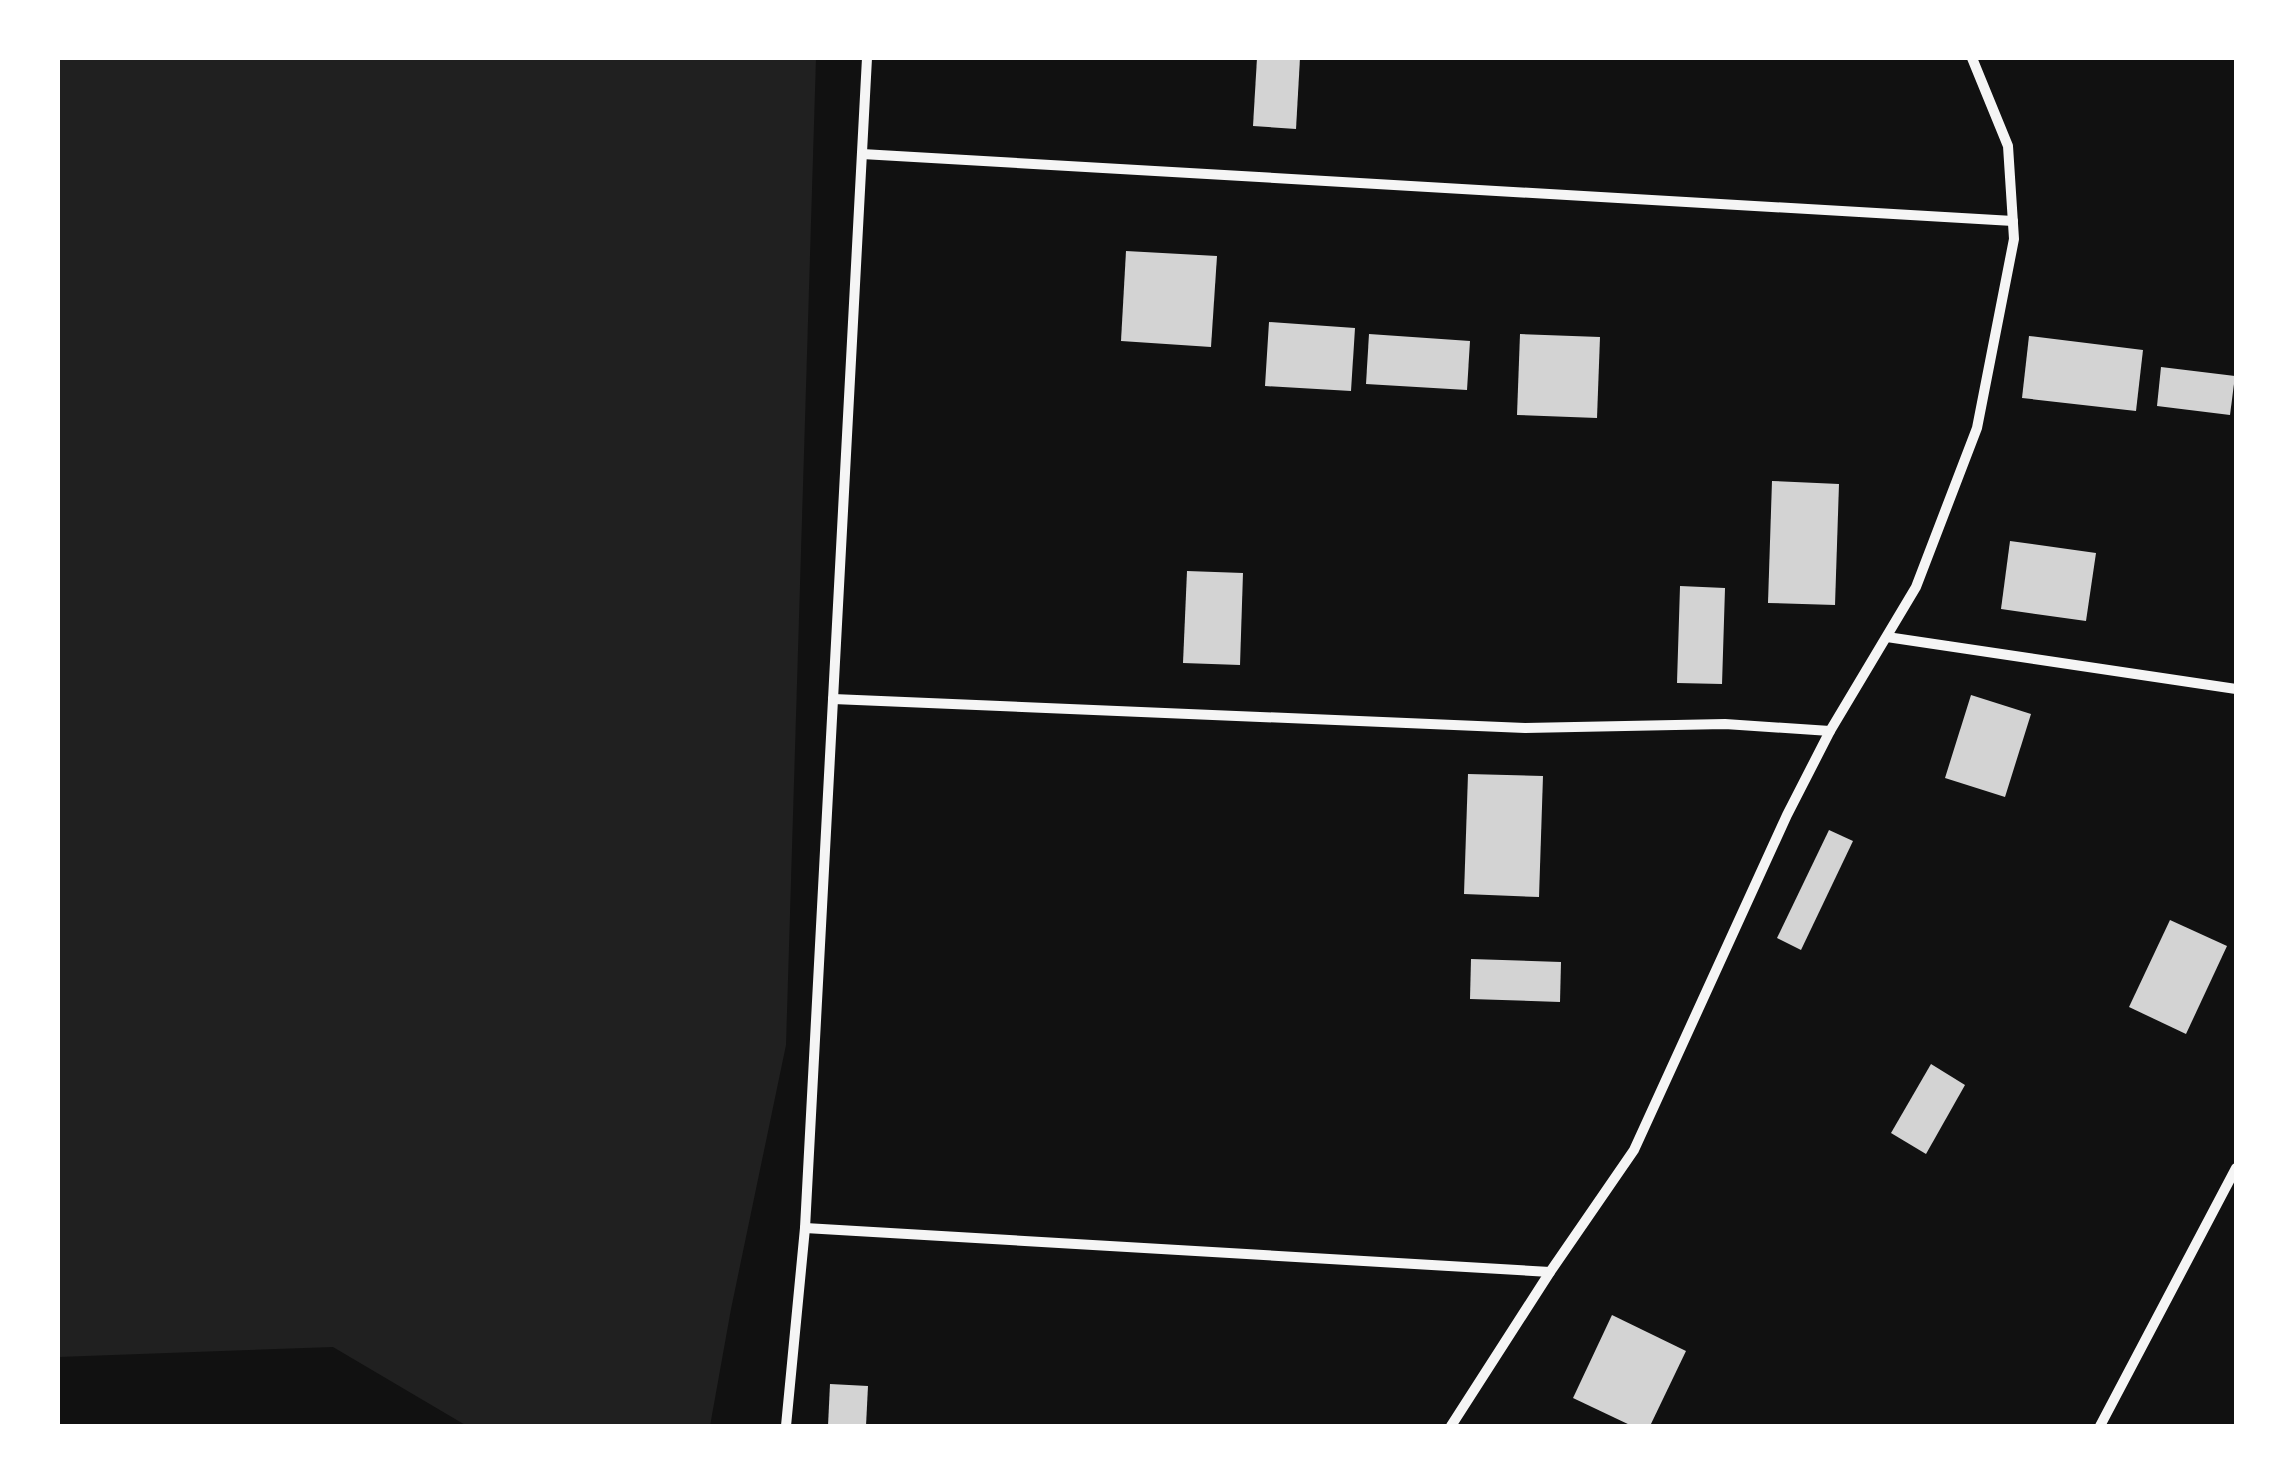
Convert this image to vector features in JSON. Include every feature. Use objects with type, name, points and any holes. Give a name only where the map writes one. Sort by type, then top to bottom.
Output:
[{"type":"street","points":[[786,1426],[804,1228],[867,58]]},
{"type":"street","points":[[1451,1426],[1634,1150],[1786,815],[1830,731],[1916,587],[1977,428],[2014,240],[2008,146],[1972,58]]},
{"type":"street","points":[[862,154],[2012,221]]},
{"type":"street","points":[[1886,637],[2236,689]]},
{"type":"street","points":[[832,699],[1524,728],[1725,724],[1830,731]]},
{"type":"street","points":[[2100,1426],[2236,1168]]},
{"type":"street","points":[[804,1228],[1550,1272]]},
{"type":"shaded area","points":[[58,58],[816,58],[786,1045],[710,1426],[467,1426],[333,1347],[58,1357]]},
{"type":"building","points":[[1257,58],[1300,58],[1296,129],[1253,126]]},
{"type":"building","points":[[1126,251],[1217,256],[1211,347],[1121,341]]},
{"type":"building","points":[[1269,322],[1355,328],[1351,391],[1265,386]]},
{"type":"building","points":[[1369,334],[1470,341],[1467,390],[1366,384]]},
{"type":"building","points":[[1520,334],[1600,337],[1597,418],[1517,415]]},
{"type":"building","points":[[2029,336],[2143,350],[2136,411],[2022,398]]},
{"type":"building","points":[[2161,367],[2235,376],[2230,415],[2157,406]]},
{"type":"building","points":[[1772,481],[1839,484],[1835,605],[1768,603]]},
{"type":"building","points":[[2010,541],[2096,553],[2086,621],[2001,609]]},
{"type":"building","points":[[1187,571],[1243,573],[1240,665],[1183,663]]},
{"type":"building","points":[[1680,586],[1725,588],[1722,684],[1677,683]]},
{"type":"building","points":[[1971,695],[2031,714],[2005,797],[1945,778]]},
{"type":"building","points":[[1468,774],[1543,776],[1539,897],[1464,894]]},
{"type":"building","points":[[1829,830],[1853,841],[1801,950],[1777,938]]},
{"type":"building","points":[[2170,920],[2227,946],[2186,1034],[2129,1007]]},
{"type":"building","points":[[1471,959],[1561,962],[1560,1002],[1470,999]]},
{"type":"building","points":[[1931,1064],[1965,1085],[1926,1154],[1891,1133]]},
{"type":"building","points":[[1612,1315],[1686,1351],[1650,1426],[1632,1426],[1573,1398]]},
{"type":"building","points":[[830,1384],[868,1386],[866,1426],[828,1426]]}]
